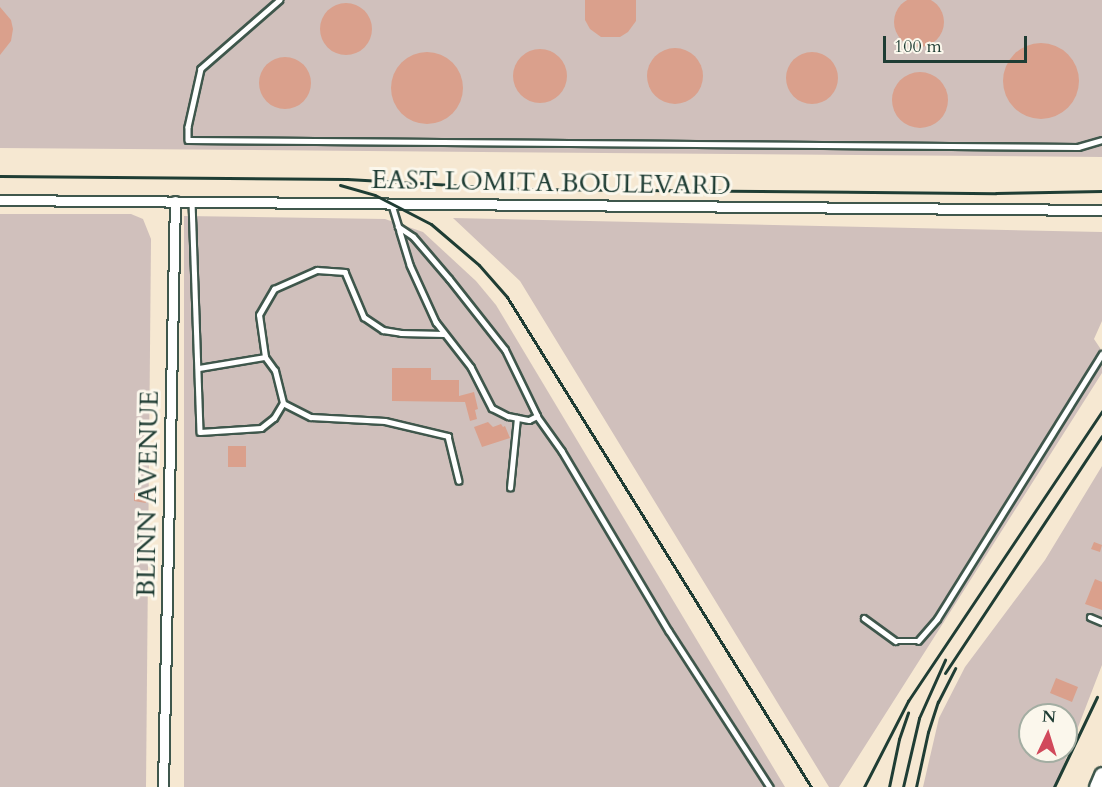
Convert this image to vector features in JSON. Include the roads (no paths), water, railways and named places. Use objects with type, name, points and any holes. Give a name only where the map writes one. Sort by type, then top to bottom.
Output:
[{"type":"main road","points":[[1097,787],[1102,775]]},
{"type":"street","name":"EAST LOMITA BOULEVARD","points":[[0,200],[1102,210]]},
{"type":"street","name":"BLINN AVENUE","points":[[163,787],[175,201]]},
{"type":"lane","points":[[280,0],[201,69],[188,127],[188,140],[1078,147],[1102,140]]},
{"type":"lane","points":[[192,201],[200,432],[261,428],[274,418],[283,403],[275,371],[265,357],[259,315],[274,289],[317,270],[345,272],[364,317],[382,330],[445,334]]},
{"type":"lane","points":[[392,202],[410,265],[436,322],[471,367],[492,408],[518,418],[530,420],[537,416]]},
{"type":"lane","points":[[398,227],[413,237],[505,350],[537,416],[770,787]]},
{"type":"lane","points":[[864,618],[896,641],[918,641],[937,619],[1102,354]]},
{"type":"lane","points":[[199,368],[265,357]]},
{"type":"lane","points":[[283,403],[311,417],[385,421],[448,436],[459,481]]},
{"type":"lane","points":[[510,488],[518,418]]},
{"type":"lane","points":[[1090,617],[1102,622]]},
{"type":"railway","points":[[0,176],[347,179],[521,189],[996,193],[1102,191]]},
{"type":"railway","points":[[340,185],[375,195],[431,224],[479,265],[507,297],[811,787]]},
{"type":"railway","points":[[864,787],[908,701],[1102,411]]},
{"type":"railway","points":[[945,673],[1102,436]]},
{"type":"railway","points":[[903,787],[919,718],[945,660]]},
{"type":"railway","points":[[916,787],[928,732],[938,702],[955,668]]},
{"type":"railway","points":[[1054,787],[1097,697]]},
{"type":"railway","points":[[889,787],[899,739],[908,713]]}]
